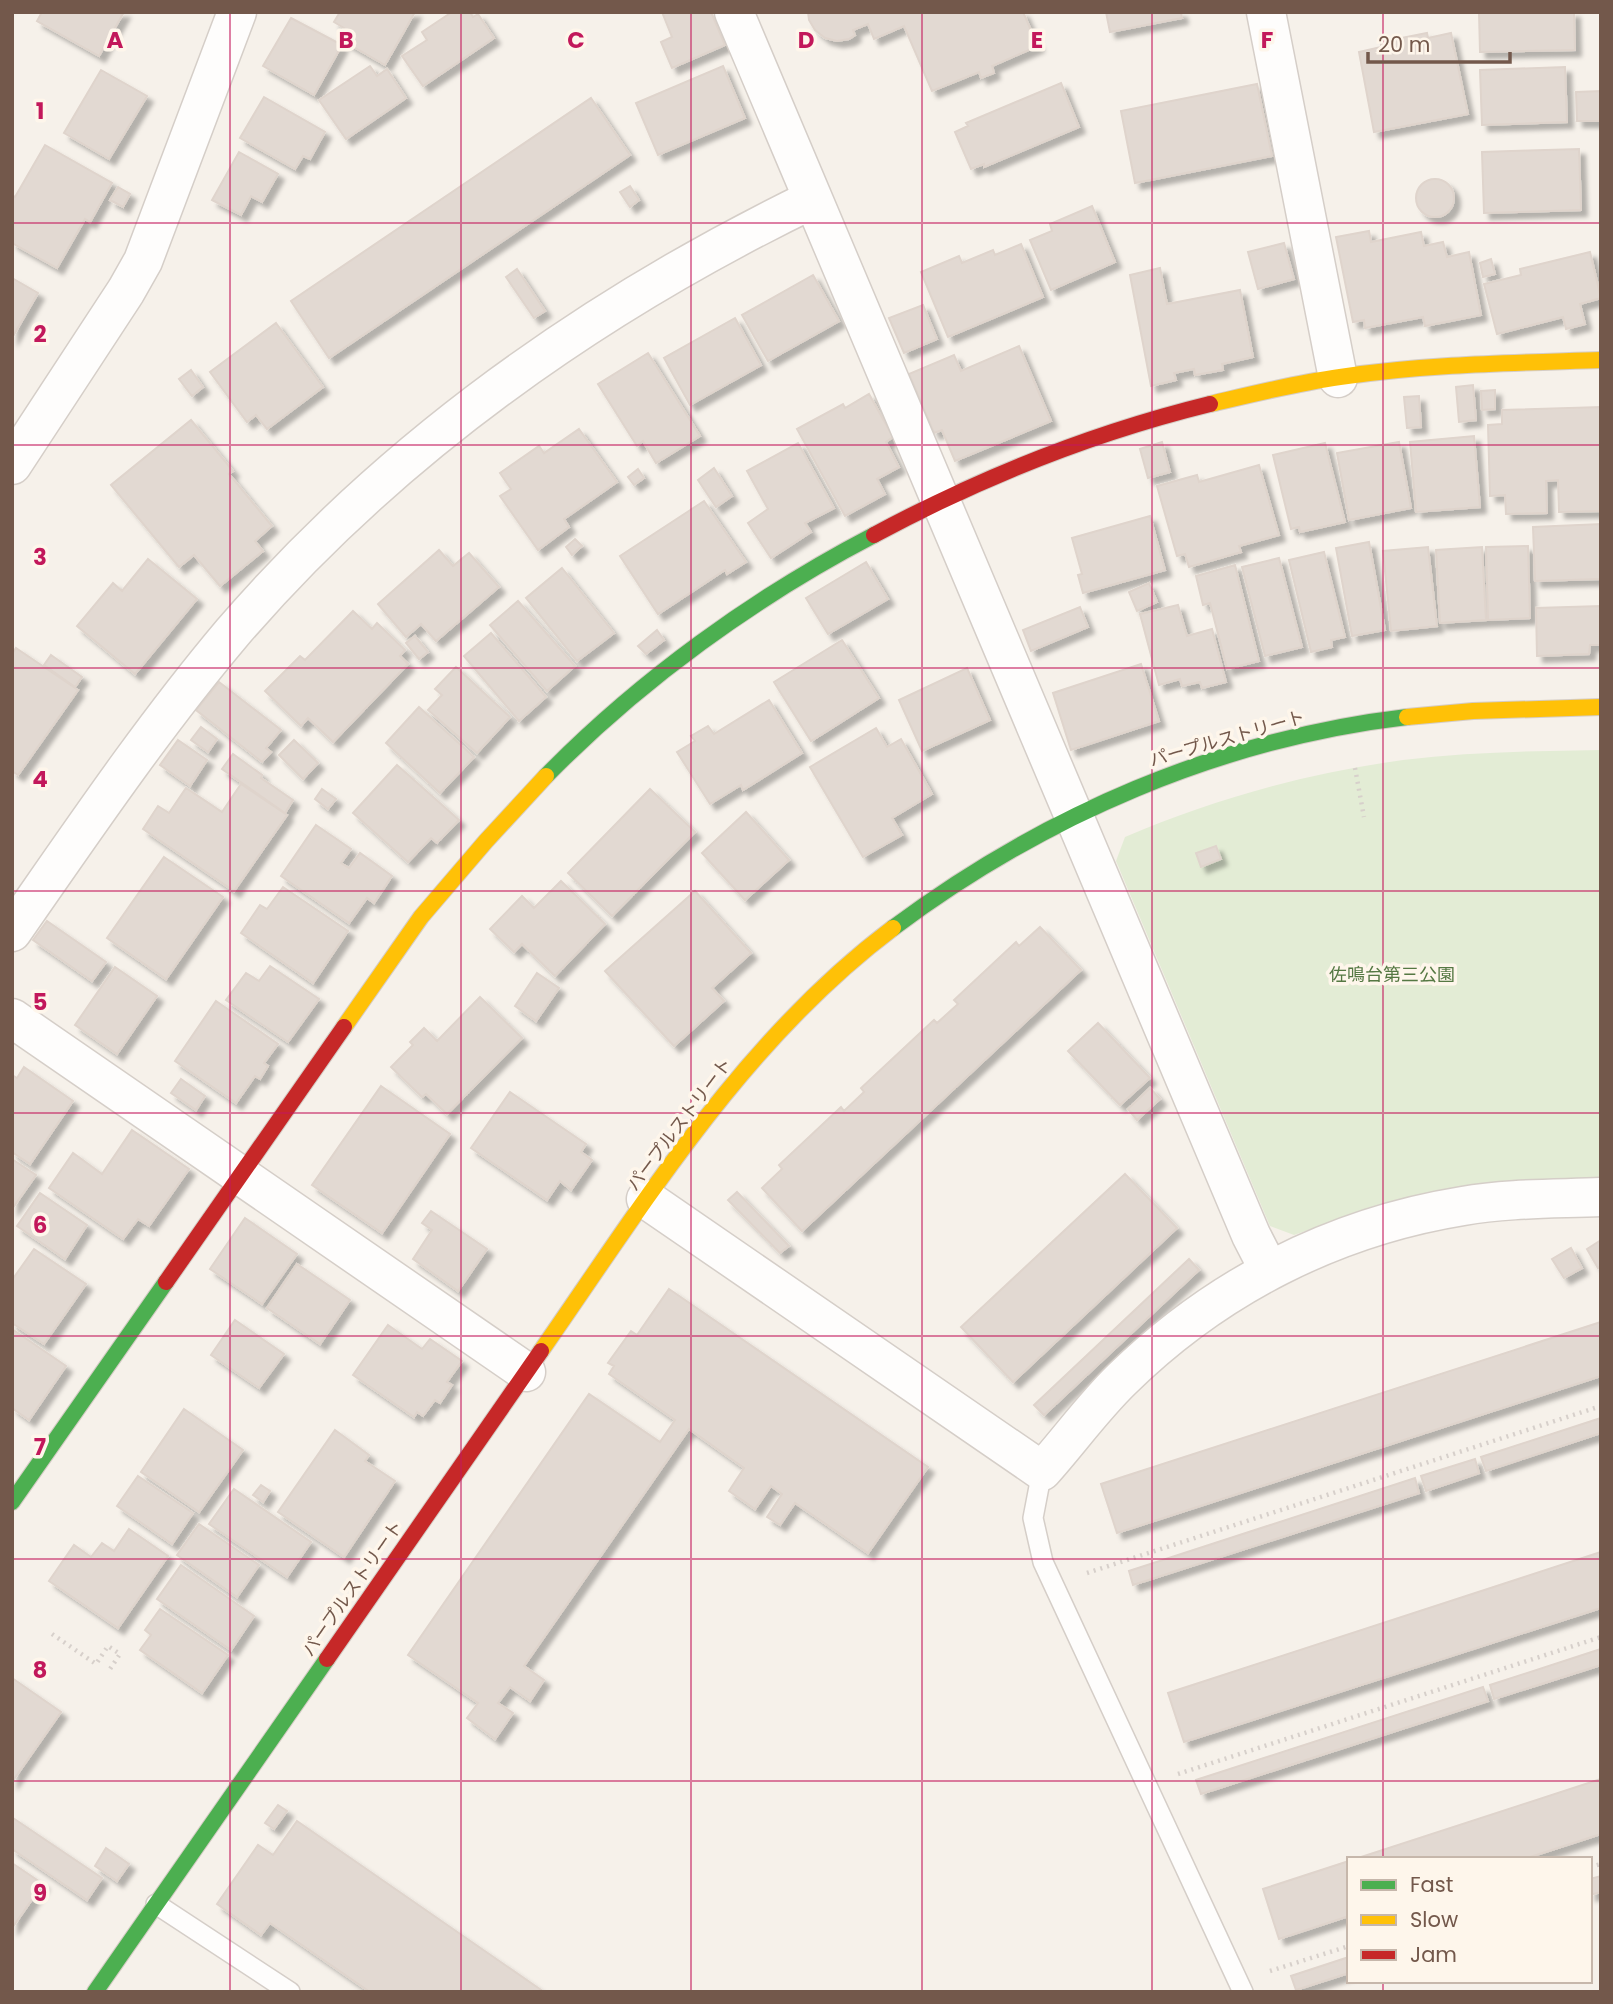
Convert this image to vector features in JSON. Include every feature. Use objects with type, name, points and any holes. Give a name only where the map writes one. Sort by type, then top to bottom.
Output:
[{"type":"street","points":[[12,465],[143,261],[237,12]]},
{"type":"street","points":[[734,12],[1246,1223],[1269,1270]]},
{"type":"street","points":[[1266,12],[1338,378]]},
{"type":"street","points":[[12,932],[103,801],[183,693],[234,631],[298,563],[385,479],[468,411],[565,339],[644,289],[738,236],[813,199]]},
{"type":"street","points":[[12,1502],[421,917],[477,849],[537,784],[629,699],[738,615],[813,567],[940,499],[1050,452],[1133,424],[1219,401],[1338,378],[1480,363],[1601,360]]},
{"type":"street","name":"パープルストリート","points":[[95,1992],[676,1156],[739,1075],[808,1000],[846,966],[947,888],[1013,847],[1074,815],[1151,780],[1199,763],[1248,748],[1335,728],[1398,718],[1449,713],[1601,707]]},
{"type":"street","points":[[12,1017],[526,1372]]},
{"type":"street","points":[[646,1199],[1042,1471],[1121,1380],[1179,1327],[1244,1283],[1313,1248],[1388,1222],[1464,1205],[1601,1197]]},
{"type":"lane","points":[[1042,1471],[1033,1518],[1042,1562],[1241,1986]]},
{"type":"lane","points":[[156,1904],[290,1992]]},
{"type":"path","points":[[1355,768],[1364,817]]},
{"type":"path","points":[[1053,1584],[1601,1406]]},
{"type":"path","points":[[52,1634],[96,1664],[108,1646],[120,1654],[110,1669]]},
{"type":"path","points":[[1147,1784],[1601,1637]]},
{"type":"path","points":[[1241,1986],[1347,1947]]},
{"type":"green space","name":"佐鳴台第三公園","points":[[1601,750],[1601,1179],[1462,1187],[1383,1204],[1294,1235],[1270,1226],[1116,861],[1125,837],[1227,799],[1296,780],[1367,765],[1452,755]]},
{"type":"building","points":[[42,12],[124,12],[99,56],[37,21]]},
{"type":"building","points":[[340,12],[415,12],[385,65],[338,38],[344,28],[334,22]]},
{"type":"building","points":[[452,12],[470,12],[473,17],[478,14],[494,38],[423,86],[402,56],[427,40],[422,32]]},
{"type":"building","points":[[662,12],[711,12],[725,45],[672,68],[661,42],[672,37]]},
{"type":"building","points":[[808,12],[1023,12],[1038,46],[992,66],[994,73],[981,78],[979,72],[932,91],[904,26],[874,39],[868,24],[853,30],[855,35],[849,39],[837,41],[825,38],[815,30]]},
{"type":"building","points":[[1106,12],[1181,12],[1182,18],[1110,32]]},
{"type":"building","points":[[1479,12],[1574,12],[1575,50],[1480,52]]},
{"type":"building","points":[[291,18],[342,45],[314,95],[263,66]]},
{"type":"building","points":[[1427,33],[1428,38],[1451,33],[1468,114],[1374,132],[1359,52],[1381,47],[1381,42]]},
{"type":"building","points":[[370,66],[377,76],[387,69],[406,98],[346,139],[319,100]]},
{"type":"building","points":[[723,66],[745,118],[658,155],[636,103]]},
{"type":"building","points":[[1565,67],[1567,122],[1482,125],[1480,70]]},
{"type":"building","points":[[101,70],[147,96],[109,159],[64,133]]},
{"type":"building","points":[[1061,83],[1079,127],[984,167],[984,164],[971,169],[955,132],[968,126],[966,123]]},
{"type":"building","points":[[1257,84],[1272,156],[1135,183],[1121,111]]},
{"type":"building","points":[[1601,91],[1601,121],[1577,121],[1576,92]]},
{"type":"building","points":[[264,97],[325,132],[310,159],[303,156],[295,169],[240,138]]},
{"type":"building","points":[[591,98],[630,155],[329,358],[291,301]]},
{"type":"building","points":[[45,145],[112,183],[90,222],[85,219],[57,268],[12,243],[12,195],[15,197]]},
{"type":"building","points":[[1579,149],[1581,210],[1484,213],[1482,152]]},
{"type":"building","points":[[239,152],[278,174],[262,202],[251,196],[241,215],[212,200]]},
{"type":"building","points":[[1435,179],[1448,185],[1454,198],[1448,211],[1435,217],[1422,211],[1416,198],[1422,185]]},
{"type":"building","points":[[630,186],[639,200],[630,207],[620,192]]},
{"type":"building","points":[[118,187],[130,194],[123,207],[110,200]]},
{"type":"building","points":[[1092,206],[1115,262],[1051,290],[1030,240],[1052,231],[1050,224]]},
{"type":"building","points":[[1369,231],[1371,242],[1421,232],[1424,246],[1443,242],[1447,257],[1469,252],[1481,315],[1425,326],[1423,317],[1365,328],[1364,320],[1353,322],[1336,237]]},
{"type":"building","points":[[1284,243],[1294,279],[1258,289],[1248,252]]},
{"type":"building","points":[[1021,244],[1043,297],[948,337],[921,272],[959,256],[962,263],[993,250],[995,255]]},
{"type":"building","points":[[1590,252],[1601,298],[1580,304],[1585,324],[1566,329],[1563,317],[1497,334],[1484,284],[1521,275],[1520,269]]},
{"type":"building","points":[[1491,259],[1495,274],[1483,277],[1480,263]]},
{"type":"building","points":[[1160,268],[1167,304],[1240,290],[1253,357],[1222,364],[1223,370],[1195,375],[1194,369],[1174,373],[1176,380],[1151,386],[1130,275]]},
{"type":"building","points":[[517,269],[545,311],[534,318],[506,277]]},
{"type":"building","points":[[813,275],[839,321],[768,361],[742,315]]},
{"type":"building","points":[[12,278],[38,293],[12,338]]},
{"type":"building","points":[[923,305],[937,339],[904,353],[889,318]]},
{"type":"building","points":[[735,318],[761,365],[690,405],[664,358]]},
{"type":"building","points":[[276,323],[323,387],[267,429],[256,415],[247,422],[210,372]]},
{"type":"building","points":[[1019,346],[1051,421],[955,461],[942,430],[934,433],[909,374],[954,355],[961,371]]},
{"type":"building","points":[[648,353],[700,436],[656,463],[643,441],[637,446],[598,384]]},
{"type":"building","points":[[191,370],[203,387],[192,396],[179,379]]},
{"type":"building","points":[[1473,385],[1476,420],[1459,422],[1456,387]]},
{"type":"building","points":[[1495,390],[1495,409],[1482,410],[1481,391]]},
{"type":"building","points":[[869,394],[893,437],[886,442],[899,467],[877,479],[885,494],[845,516],[797,429],[843,404],[845,408]]},
{"type":"building","points":[[1419,396],[1421,427],[1407,428],[1404,397]]},
{"type":"building","points":[[1601,407],[1601,511],[1559,512],[1558,480],[1546,481],[1547,513],[1506,514],[1505,495],[1490,496],[1488,425],[1502,424],[1502,410]]},
{"type":"building","points":[[191,420],[233,471],[229,474],[272,526],[255,541],[263,551],[220,586],[194,555],[179,567],[111,485]]},
{"type":"building","points":[[579,429],[617,482],[564,519],[569,527],[538,550],[500,496],[511,489],[500,473],[539,446],[544,453]]},
{"type":"building","points":[[1474,436],[1480,507],[1416,512],[1410,442]]},
{"type":"building","points":[[1162,442],[1170,472],[1148,478],[1140,449]]},
{"type":"building","points":[[1399,442],[1411,508],[1349,520],[1337,453]]},
{"type":"building","points":[[798,443],[834,508],[805,523],[811,532],[771,558],[748,523],[768,509],[747,471]]},
{"type":"building","points":[[1325,443],[1345,522],[1300,532],[1299,527],[1291,529],[1273,455]]},
{"type":"building","points":[[1259,465],[1279,535],[1239,546],[1241,552],[1189,567],[1185,554],[1177,556],[1157,486],[1197,475],[1199,482]]},
{"type":"building","points":[[714,468],[732,496],[716,507],[698,480]]},
{"type":"building","points":[[638,469],[644,478],[634,485],[628,477]]},
{"type":"building","points":[[704,501],[746,562],[727,574],[725,570],[658,614],[620,556]]},
{"type":"building","points":[[1150,516],[1165,570],[1083,593],[1078,575],[1082,574],[1072,538]]},
{"type":"building","points":[[1601,524],[1601,579],[1535,581],[1533,527]]},
{"type":"building","points":[[575,539],[582,546],[572,555],[566,547]]},
{"type":"building","points":[[1369,542],[1385,630],[1352,636],[1336,548]]},
{"type":"building","points":[[1528,546],[1530,618],[1488,620],[1486,547]]},
{"type":"building","points":[[1428,547],[1437,626],[1391,631],[1383,551]]},
{"type":"building","points":[[1482,547],[1486,620],[1440,623],[1436,550]]},
{"type":"building","points":[[439,550],[453,566],[469,553],[499,587],[436,641],[421,624],[406,637],[378,604]]},
{"type":"building","points":[[1324,552],[1345,637],[1331,640],[1332,647],[1311,652],[1289,560]]},
{"type":"building","points":[[1279,558],[1302,647],[1265,656],[1242,567]]},
{"type":"building","points":[[148,559],[197,599],[135,674],[77,626],[113,583],[122,591]]},
{"type":"building","points":[[866,562],[888,599],[828,634],[806,598]]},
{"type":"building","points":[[1235,565],[1259,661],[1227,669],[1210,603],[1203,605],[1196,576]]},
{"type":"building","points":[[562,568],[614,633],[577,661],[526,598]]},
{"type":"building","points":[[1149,583],[1157,602],[1137,611],[1129,592]]},
{"type":"building","points":[[518,601],[575,666],[547,691],[490,625]]},
{"type":"building","points":[[1178,605],[1187,636],[1212,629],[1226,682],[1202,688],[1200,682],[1182,686],[1180,679],[1159,685],[1140,614]]},
{"type":"building","points":[[1601,606],[1601,645],[1590,645],[1589,654],[1537,656],[1536,608]]},
{"type":"building","points":[[1080,607],[1088,627],[1031,651],[1023,630]]},
{"type":"building","points":[[353,611],[372,629],[377,623],[405,650],[400,656],[408,664],[333,742],[308,718],[301,726],[265,691],[300,656],[305,660]]},
{"type":"building","points":[[657,630],[664,640],[646,654],[638,646]]},
{"type":"building","points":[[491,633],[546,697],[519,721],[464,656]]},
{"type":"building","points":[[415,636],[428,652],[419,659],[406,643]]},
{"type":"building","points":[[842,640],[879,698],[811,741],[774,682]]},
{"type":"building","points":[[16,648],[78,690],[18,775],[12,771],[12,654]]},
{"type":"building","points":[[51,655],[82,677],[75,687],[44,665]]},
{"type":"building","points":[[1141,664],[1159,721],[1071,750],[1053,693]]},
{"type":"building","points":[[456,667],[510,717],[477,753],[428,710],[442,695],[435,689]]},
{"type":"building","points":[[967,668],[990,720],[922,751],[899,700]]},
{"type":"building","points":[[219,682],[281,730],[266,748],[271,752],[262,762],[196,710]]},
{"type":"building","points":[[769,700],[802,753],[743,790],[741,785],[710,804],[677,752],[695,741],[691,736],[708,726],[714,734]]},
{"type":"building","points":[[419,707],[474,757],[440,793],[386,743]]},
{"type":"building","points":[[201,727],[217,739],[208,752],[191,740]]},
{"type":"building","points":[[876,728],[887,747],[901,739],[932,794],[892,818],[902,835],[863,857],[810,767]]},
{"type":"building","points":[[178,740],[207,760],[190,786],[160,765]]},
{"type":"building","points":[[294,740],[318,763],[303,779],[279,755]]},
{"type":"building","points":[[233,754],[293,800],[285,813],[222,769]]},
{"type":"building","points":[[397,765],[459,820],[437,843],[431,838],[408,862],[353,813]]},
{"type":"building","points":[[241,784],[287,815],[234,891],[143,829],[158,806],[169,813],[186,788],[222,812]]},
{"type":"building","points":[[322,789],[336,799],[328,809],[315,799]]},
{"type":"building","points":[[650,789],[695,832],[612,916],[568,873]]},
{"type":"building","points":[[746,812],[789,860],[745,900],[702,853]]},
{"type":"building","points":[[316,825],[351,849],[341,863],[349,868],[360,853],[392,876],[374,903],[367,898],[349,923],[281,876]]},
{"type":"building","points":[[1216,846],[1221,859],[1201,867],[1196,853]]},
{"type":"building","points":[[164,857],[223,897],[166,979],[107,938]]},
{"type":"building","points":[[561,881],[605,924],[555,976],[522,944],[514,952],[490,929],[522,896],[534,908]]},
{"type":"building","points":[[283,887],[348,931],[313,983],[241,933],[260,905],[267,909]]},
{"type":"building","points":[[695,891],[751,953],[712,988],[724,1001],[674,1046],[605,971]]},
{"type":"building","points":[[47,921],[106,962],[92,981],[33,940]]},
{"type":"building","points":[[1040,927],[1081,970],[802,1231],[762,1188],[782,1169],[779,1165],[841,1107],[844,1111],[864,1092],[861,1088],[934,1020],[937,1023],[958,1004],[954,1000],[1016,942],[1019,946]]},
{"type":"building","points":[[270,966],[319,999],[288,1042],[226,1000],[246,973],[259,981]]},
{"type":"building","points":[[115,967],[157,996],[117,1054],[75,1025]]},
{"type":"building","points":[[537,973],[559,988],[536,1021],[515,1006]]},
{"type":"building","points":[[480,997],[522,1038],[447,1114],[426,1094],[422,1097],[391,1067],[413,1045],[410,1042],[424,1028],[437,1041]]},
{"type":"building","points":[[216,1001],[278,1044],[264,1063],[268,1066],[260,1079],[255,1076],[236,1103],[175,1061]]},
{"type":"building","points":[[1098,1023],[1150,1078],[1120,1105],[1068,1051]]},
{"type":"building","points":[[24,1067],[73,1101],[30,1164],[12,1152],[12,1075],[17,1078]]},
{"type":"building","points":[[181,1079],[205,1096],[196,1110],[171,1093]]},
{"type":"building","points":[[381,1086],[450,1134],[382,1233],[312,1185]]},
{"type":"building","points":[[1150,1088],[1160,1099],[1137,1120],[1128,1109]]},
{"type":"building","points":[[510,1092],[586,1144],[581,1152],[592,1160],[571,1190],[560,1181],[547,1200],[471,1148]]},
{"type":"building","points":[[132,1130],[189,1169],[149,1226],[138,1219],[123,1239],[49,1188],[73,1153],[102,1174]]},
{"type":"building","points":[[12,1159],[36,1175],[12,1209]]},
{"type":"building","points":[[1125,1174],[1177,1228],[1013,1382],[961,1327]]},
{"type":"building","points":[[737,1192],[789,1246],[780,1253],[728,1200]]},
{"type":"building","points":[[40,1193],[87,1225],[65,1259],[17,1226]]},
{"type":"building","points":[[431,1211],[487,1249],[458,1291],[413,1259],[432,1230],[422,1223]]},
{"type":"building","points":[[245,1218],[297,1254],[262,1304],[210,1269]]},
{"type":"building","points":[[1601,1240],[1601,1266],[1598,1268],[1587,1249]]},
{"type":"building","points":[[1571,1248],[1582,1268],[1564,1278],[1552,1259]]},
{"type":"building","points":[[34,1249],[86,1284],[44,1344],[12,1323],[12,1280]]},
{"type":"building","points":[[1189,1259],[1199,1270],[1044,1415],[1034,1405]]},
{"type":"building","points":[[297,1264],[350,1300],[320,1344],[267,1308]]},
{"type":"building","points":[[669,1289],[928,1467],[868,1553],[795,1503],[780,1525],[767,1517],[782,1494],[771,1486],[755,1509],[729,1491],[744,1468],[689,1429],[524,1666],[544,1680],[530,1701],[510,1687],[498,1703],[513,1713],[495,1739],[467,1718],[478,1703],[408,1655],[589,1394],[660,1442],[675,1420],[609,1374],[614,1366],[608,1363],[631,1331],[637,1335]]},
{"type":"building","points":[[235,1320],[284,1354],[259,1388],[211,1355]]},
{"type":"building","points":[[1601,1322],[1601,1376],[1117,1533],[1101,1484]]},
{"type":"building","points":[[388,1325],[422,1349],[430,1339],[462,1361],[447,1382],[452,1385],[440,1403],[435,1400],[423,1416],[417,1412],[414,1417],[353,1375]]},
{"type":"building","points":[[12,1329],[66,1366],[29,1420],[12,1408]]},
{"type":"building","points":[[184,1409],[243,1450],[199,1512],[141,1472]]},
{"type":"building","points":[[1601,1418],[1601,1433],[1486,1471],[1481,1457]]},
{"type":"building","points":[[335,1430],[369,1455],[365,1461],[395,1481],[344,1557],[278,1512]]},
{"type":"building","points":[[1475,1459],[1479,1473],[1426,1491],[1421,1476]]},
{"type":"building","points":[[138,1476],[193,1513],[172,1544],[117,1506]]},
{"type":"building","points":[[1415,1478],[1419,1493],[1133,1585],[1129,1571]]},
{"type":"building","points":[[261,1485],[270,1491],[263,1502],[253,1495]]},
{"type":"building","points":[[234,1489],[311,1542],[287,1577],[209,1524]]},
{"type":"building","points":[[199,1524],[259,1565],[237,1597],[177,1555]]},
{"type":"building","points":[[129,1529],[168,1556],[118,1628],[49,1581],[74,1545],[91,1557],[102,1543],[114,1551]]},
{"type":"building","points":[[1601,1552],[1601,1608],[1184,1742],[1168,1693]]},
{"type":"building","points":[[181,1565],[254,1616],[231,1650],[157,1599]]},
{"type":"building","points":[[160,1609],[228,1655],[202,1693],[140,1650],[151,1635],[145,1630]]},
{"type":"building","points":[[1601,1649],[1601,1665],[1494,1699],[1490,1685]]},
{"type":"building","points":[[12,1678],[61,1712],[12,1782]]},
{"type":"building","points":[[1483,1687],[1488,1701],[1201,1794],[1196,1780]]},
{"type":"building","points":[[1601,1779],[1601,1834],[1530,1857],[1361,1857]]},
{"type":"building","points":[[278,1805],[287,1811],[274,1829],[265,1823]]},
{"type":"building","points":[[13,1818],[102,1878],[87,1900],[12,1849]]},
{"type":"building","points":[[297,1821],[544,1992],[370,1992],[270,1923],[261,1935],[217,1904],[258,1845],[273,1855]]},
{"type":"building","points":[[106,1848],[129,1864],[117,1881],[95,1866]]},
{"type":"building","points":[[1347,1862],[1347,1917],[1279,1939],[1263,1889]]},
{"type":"building","points":[[12,1863],[43,1884],[12,1928]]},
{"type":"building","points":[[1601,1876],[1601,1892],[1592,1894],[1592,1878]]},
{"type":"building","points":[[1347,1958],[1347,1974],[1296,1990],[1291,1976]]},
{"type":"traffic: fast","points":[[546,776],[620,707],[701,643],[786,585],[874,535]]},
{"type":"traffic: fast","points":[[893,928],[1010,851],[1072,818],[1136,789],[1201,764],[1268,744],[1337,728],[1407,717]]},
{"type":"traffic: fast","points":[[12,1502],[166,1282]]},
{"type":"traffic: fast","points":[[95,1992],[327,1659]]},
{"type":"traffic: slow","points":[[1210,404],[1307,382],[1405,369],[1601,360]]},
{"type":"traffic: slow","points":[[1407,717],[1473,711],[1601,707]]},
{"type":"traffic: slow","points":[[344,1027],[421,917],[546,776]]},
{"type":"traffic: slow","points":[[541,1351],[659,1180],[744,1071],[790,1020],[839,972],[893,928]]},
{"type":"traffic: jam","points":[[874,535],[914,514],[1038,459],[1123,429],[1210,404]]},
{"type":"traffic: jam","points":[[166,1282],[344,1027]]},
{"type":"traffic: jam","points":[[327,1659],[541,1351]]}]
